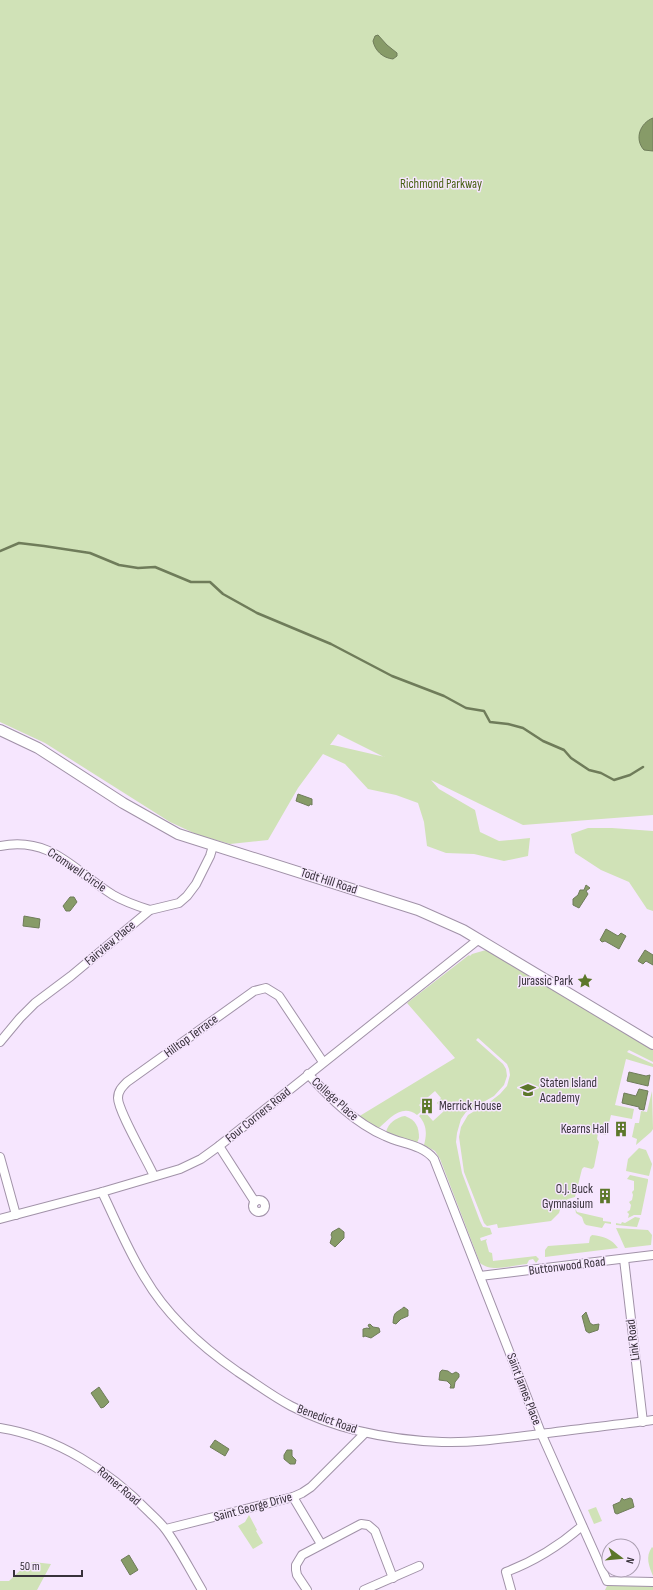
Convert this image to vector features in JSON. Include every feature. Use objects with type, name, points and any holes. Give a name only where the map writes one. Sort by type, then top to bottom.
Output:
[{"type":"street","name":"Todt Hill Road","points":[[0,730],[38,748],[153,821],[178,834],[418,910],[463,930],[653,1044]]},
{"type":"street","name":"Cromwell Circle","points":[[0,846],[22,844],[42,847],[61,857],[112,894],[124,901],[150,910]]},
{"type":"street","name":"Fairview Place","points":[[0,1042],[35,1003],[77,971],[150,910],[178,903],[187,896],[196,884],[213,846]]},
{"type":"street","name":"Four Corners Road","points":[[0,1219],[102,1192],[180,1169],[201,1159],[478,939]]},
{"type":"street","name":"Hilltop Terrace","points":[[154,1176],[120,1107],[118,1093],[127,1082],[254,991],[266,988],[279,996],[323,1062]]},
{"type":"street","name":"College Place","points":[[308,1074],[324,1092],[354,1118],[385,1136],[429,1152]]},
{"type":"street","points":[[219,1146],[255,1202]]},
{"type":"street","name":"Saint James Place","points":[[429,1152],[434,1159],[541,1434],[607,1581],[653,1582]]},
{"type":"street","points":[[0,1157],[16,1215]]},
{"type":"street","name":"Benedict Road","points":[[102,1192],[145,1279],[160,1301],[194,1337],[217,1357],[287,1404],[320,1418],[365,1433],[442,1442],[506,1438],[653,1420]]},
{"type":"street","name":"Buttonwood Road","points":[[480,1276],[653,1255]]},
{"type":"street","name":"Link Road","points":[[624,1259],[643,1422]]},
{"type":"street","name":"Romer Road","points":[[0,1428],[17,1431],[55,1445],[96,1466],[135,1497],[166,1529],[202,1590]]},
{"type":"street","name":"Saint George Drive","points":[[166,1529],[293,1497],[302,1493],[311,1487],[365,1433]]},
{"type":"street","points":[[293,1497],[322,1544]]},
{"type":"street","points":[[307,1590],[298,1575],[296,1565],[302,1555],[357,1525],[368,1525],[375,1530],[393,1578]]},
{"type":"street","points":[[511,1590],[506,1572],[550,1551],[582,1526]]},
{"type":"street","points":[[364,1590],[419,1566]]},
{"type":"green space","name":"Richmond Parkway","points":[[0,0],[653,0],[653,815],[523,825],[431,780],[439,789],[475,810],[480,832],[499,841],[530,838],[528,856],[504,861],[474,854],[446,853],[427,846],[424,822],[418,803],[396,795],[368,789],[345,764],[323,754],[298,788],[268,840],[230,844],[198,835],[170,822],[45,743],[0,722]],"holes":[[[338,734],[383,757],[333,745],[330,745]]]},
{"type":"green space","points":[[588,828],[653,831],[653,911],[647,909],[629,882],[601,870],[575,853],[571,834]]},
{"type":"green space","name":"Staten Island Academy","points":[[486,950],[653,1050],[653,1062],[629,1050],[627,1052],[653,1064],[653,1067],[626,1059],[615,1105],[634,1109],[632,1119],[611,1115],[606,1135],[598,1133],[597,1139],[599,1142],[594,1167],[592,1169],[584,1167],[582,1169],[575,1197],[562,1203],[559,1213],[551,1221],[498,1228],[497,1224],[487,1226],[484,1223],[464,1172],[459,1137],[461,1127],[468,1115],[500,1094],[507,1086],[510,1075],[507,1064],[478,1038],[476,1040],[503,1064],[506,1069],[507,1076],[504,1085],[494,1096],[466,1112],[461,1119],[457,1133],[456,1142],[462,1173],[480,1221],[483,1227],[490,1228],[492,1234],[480,1238],[481,1241],[487,1239],[486,1241],[489,1252],[492,1253],[493,1261],[536,1256],[539,1259],[536,1263],[533,1259],[529,1260],[527,1264],[503,1268],[490,1268],[480,1263],[440,1159],[435,1151],[424,1145],[426,1130],[424,1123],[419,1116],[424,1111],[433,1121],[444,1111],[437,1103],[441,1098],[435,1091],[419,1105],[423,1110],[417,1115],[406,1111],[401,1112],[391,1117],[378,1129],[358,1117],[455,1058],[407,1003],[469,955],[470,956]]},
{"type":"green space","points":[[652,1091],[653,1129],[636,1145],[637,1139],[632,1137],[635,1123],[639,1123],[641,1111],[647,1112]]},
{"type":"green space","points":[[405,1116],[416,1124],[419,1138],[417,1143],[390,1135],[386,1132],[393,1121]]},
{"type":"green space","points":[[639,1148],[646,1150],[652,1164],[649,1176],[626,1171],[628,1159]]},
{"type":"green space","points":[[630,1175],[648,1179],[648,1181],[641,1215],[634,1215],[628,1218],[629,1214],[627,1212],[630,1210],[631,1205],[629,1202],[632,1200],[632,1192],[634,1190],[634,1181],[627,1179]]},
{"type":"green space","points":[[575,1208],[577,1212],[603,1218],[603,1221],[611,1222],[611,1224],[605,1223],[602,1228],[586,1225],[582,1217],[576,1213]]},
{"type":"green space","points":[[635,1217],[640,1218],[637,1227],[616,1225],[616,1223],[625,1223]]},
{"type":"green space","points":[[616,1228],[648,1230],[652,1235],[651,1245],[625,1248]]},
{"type":"green space","points":[[592,1235],[607,1238],[618,1248],[545,1257],[545,1250],[548,1246],[589,1243]]},
{"type":"green space","points":[[596,1507],[602,1521],[594,1524],[588,1510]]},
{"type":"green space","points":[[249,1515],[263,1543],[253,1549],[238,1526],[245,1522]]},
{"type":"green space","points":[[652,1547],[653,1548],[653,1576],[648,1558]]},
{"type":"green space","points":[[33,1562],[51,1564],[37,1590],[0,1590],[0,1581],[9,1581],[26,1565]]},
{"type":"green space","points":[[607,1586],[653,1586],[653,1590],[605,1590]]},
{"type":"shaded area","points":[[378,35],[397,53],[397,56],[393,59],[389,58],[383,56],[378,51],[373,41],[375,36]]},
{"type":"shaded area","points":[[653,118],[653,151],[644,150],[639,141],[640,132],[648,120]]},
{"type":"shaded area","points":[[298,794],[312,799],[312,805],[310,804],[309,806],[296,801]]},
{"type":"shaded area","points":[[586,885],[590,888],[586,891],[588,894],[579,908],[573,905],[573,899],[578,895],[580,890],[584,890]]},
{"type":"shaded area","points":[[70,897],[74,897],[77,902],[70,911],[66,911],[63,906]]},
{"type":"shaded area","points":[[24,916],[40,919],[39,928],[23,926]]},
{"type":"shaded area","points":[[606,929],[618,936],[621,933],[626,936],[619,949],[605,941],[602,942],[600,940]]},
{"type":"shaded area","points":[[645,950],[653,955],[653,965],[646,961],[643,964],[638,961]]},
{"type":"shaded area","points":[[629,1072],[646,1076],[650,1075],[648,1086],[627,1081]]},
{"type":"shaded area","points":[[639,1089],[648,1091],[644,1110],[639,1109],[639,1107],[622,1103],[624,1093],[636,1096]]},
{"type":"shaded area","points":[[339,1228],[344,1232],[344,1238],[335,1247],[330,1243],[332,1237],[331,1235],[332,1232]]},
{"type":"shaded area","points":[[404,1307],[408,1310],[408,1316],[401,1319],[396,1324],[393,1323],[395,1314]]},
{"type":"shaded area","points":[[586,1312],[590,1323],[593,1325],[599,1324],[598,1330],[589,1333],[586,1331],[582,1316]]},
{"type":"shaded area","points":[[370,1324],[373,1327],[379,1328],[380,1332],[371,1338],[365,1336],[363,1337],[363,1329],[370,1329],[368,1325]]},
{"type":"shaded area","points":[[442,1370],[448,1371],[452,1374],[456,1372],[459,1374],[454,1388],[450,1388],[451,1385],[447,1381],[439,1380],[440,1372]]},
{"type":"shaded area","points":[[99,1387],[109,1402],[101,1408],[91,1393]]},
{"type":"shaded area","points":[[215,1440],[229,1449],[225,1456],[210,1447]]},
{"type":"shaded area","points":[[287,1450],[292,1450],[292,1456],[296,1460],[295,1464],[290,1464],[284,1459],[284,1455]]},
{"type":"shaded area","points":[[622,1498],[624,1500],[630,1498],[632,1499],[634,1507],[617,1514],[615,1513],[613,1505],[620,1502]]},
{"type":"shaded area","points":[[129,1555],[138,1570],[130,1575],[121,1560]]},
{"type":"waterway","points":[[0,551],[19,543],[44,546],[90,553],[119,565],[138,568],[155,567],[191,582],[210,582],[223,594],[257,613],[331,644],[392,676],[444,696],[466,708],[484,711],[490,722],[508,724],[523,728],[543,741],[564,750],[571,758],[589,770],[601,773],[614,780],[630,775],[643,767]]},
{"type":"place","name":"Jurassic Park","points":[[585,981]]},
{"type":"place","name":"Staten Island Academy","points":[[528,1090]]},
{"type":"place","name":"Merrick House","points":[[427,1106]]},
{"type":"place","name":"Kearns Hall","points":[[621,1129]]},
{"type":"place","name":"O.J. Buck Gymnasium","points":[[605,1196]]}]
